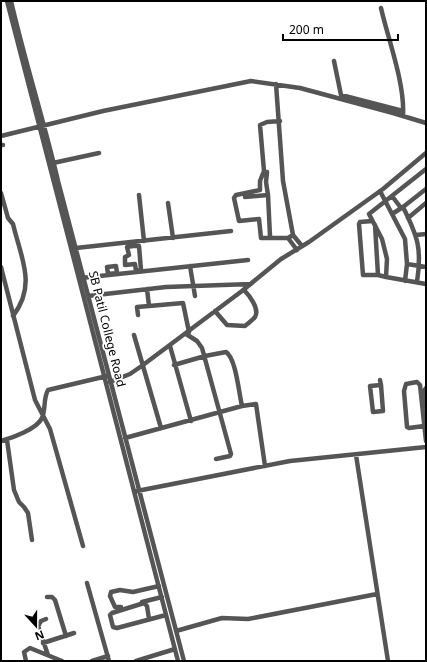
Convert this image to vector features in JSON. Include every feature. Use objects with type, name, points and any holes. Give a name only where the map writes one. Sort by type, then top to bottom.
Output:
[{"type":"street","name":"SB Patil College Road","points":[[7,1],[24,57]]},
{"type":"street","name":"SB Patil College Road","points":[[12,1],[39,126],[78,278],[184,661]]},
{"type":"street","points":[[380,8],[398,79],[403,113]]},
{"type":"street","points":[[334,61],[341,95],[403,113],[426,123]]},
{"type":"street","points":[[1,136],[44,124],[251,81],[300,88],[403,113]]},
{"type":"street","points":[[276,84],[280,121],[283,180],[290,236],[297,250]]},
{"type":"street","name":"SB Patil College Road","points":[[31,86],[44,124],[84,277],[106,376],[110,382],[125,438],[178,661]]},
{"type":"street","points":[[280,121],[267,122],[260,125],[264,172],[260,181],[260,190],[236,195],[234,198],[239,221],[259,219],[261,238],[270,236],[290,236],[302,246]]},
{"type":"street","points":[[110,382],[130,374],[170,346],[281,260],[382,190],[426,153]]},
{"type":"street","points":[[53,163],[99,154]]},
{"type":"street","points":[[378,276],[373,223],[370,212],[426,169]]},
{"type":"street","points":[[267,172],[266,182],[270,236]]},
{"type":"street","points":[[392,214],[426,189]]},
{"type":"street","points":[[382,190],[388,198],[402,208],[416,235],[420,256],[416,282]]},
{"type":"street","points":[[1,192],[8,218],[13,224],[27,283],[21,304],[13,316]]},
{"type":"street","points":[[139,195],[144,241]]},
{"type":"street","points":[[245,197],[268,195]]},
{"type":"street","points":[[388,198],[392,214],[405,239],[407,264],[405,281]]},
{"type":"street","points":[[168,203],[173,238]]},
{"type":"street","points":[[408,218],[426,203]]},
{"type":"street","points":[[1,220],[8,218]]},
{"type":"street","points":[[373,223],[360,222],[359,224],[363,275],[386,277],[426,284]]},
{"type":"street","points":[[373,223],[380,233],[384,246],[387,259],[386,277]]},
{"type":"street","points":[[416,235],[425,234],[426,228]]},
{"type":"street","points":[[76,248],[133,244],[144,241],[231,231]]},
{"type":"street","points":[[133,244],[139,246],[138,271],[135,264],[125,265],[125,257],[129,255],[127,247],[133,244]]},
{"type":"street","points":[[420,256],[426,257]]},
{"type":"street","points":[[78,278],[248,260]]},
{"type":"street","points":[[407,264],[426,267]]},
{"type":"street","points":[[190,266],[195,296]]},
{"type":"street","points":[[1,267],[34,400],[43,414],[52,438],[83,546]]},
{"type":"street","points":[[88,296],[193,285],[251,284]]},
{"type":"street","points":[[147,289],[150,306]]},
{"type":"street","points":[[216,311],[227,326],[245,326],[254,318],[256,312],[252,299],[244,290]]},
{"type":"street","points":[[138,315],[137,307],[184,303],[187,333],[201,345],[231,454],[230,456],[216,459]]},
{"type":"street","points":[[134,335],[162,428]]},
{"type":"street","points":[[170,346],[174,365],[191,421]]},
{"type":"street","points":[[174,365],[224,352],[229,354],[234,366],[242,406]]},
{"type":"street","points":[[1,441],[21,434],[39,422],[43,414],[48,390],[106,376]]},
{"type":"street","points":[[381,382],[383,411],[373,412],[370,386],[381,382]]},
{"type":"street","points":[[424,426],[409,428],[408,426],[404,391],[404,385],[406,384],[419,383],[426,442]]},
{"type":"street","points":[[426,388],[424,391],[426,407]]},
{"type":"street","points":[[125,438],[242,406],[256,404],[265,466]]},
{"type":"street","points":[[7,440],[14,490],[18,502],[28,513],[32,540]]},
{"type":"street","points":[[137,492],[265,466],[318,457],[356,455],[426,447]]},
{"type":"street","points":[[356,455],[388,661]]},
{"type":"street","points":[[87,583],[109,659],[92,661]]},
{"type":"street","points":[[159,586],[133,592],[117,590],[111,592],[110,596],[117,608],[162,597]]},
{"type":"street","points":[[176,631],[222,618],[248,619],[377,594]]},
{"type":"street","points":[[47,597],[52,597],[55,600],[66,636]]},
{"type":"street","points":[[149,619],[147,606],[144,603],[112,613],[110,615],[115,628],[166,615]]},
{"type":"street","points":[[46,619],[41,620],[38,626],[48,655]]},
{"type":"street","points":[[43,643],[74,633]]},
{"type":"street","points":[[26,661],[24,654],[27,649],[30,648],[62,661]]},
{"type":"street","points":[[136,661],[175,649]]}]
